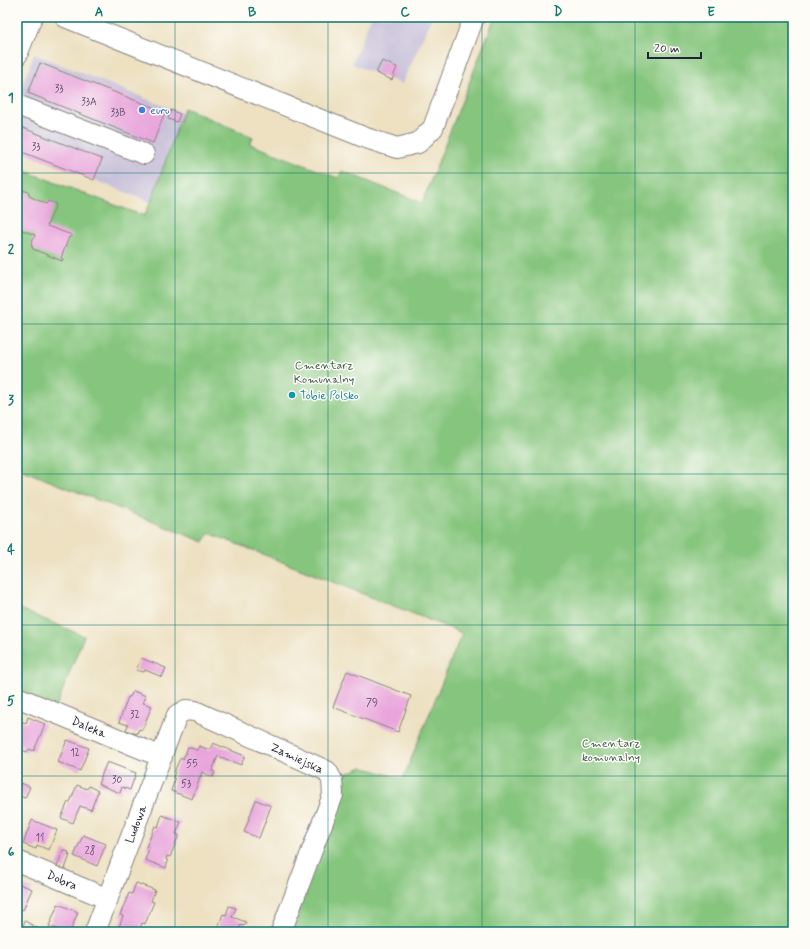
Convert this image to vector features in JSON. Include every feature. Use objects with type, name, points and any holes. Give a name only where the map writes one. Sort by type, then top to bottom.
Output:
[{"type":"street","points":[[17,56],[32,17]]},
{"type":"street","points":[[65,17],[360,136],[397,148],[418,142],[433,128],[474,17]]},
{"type":"street","points":[[17,105],[144,154]]},
{"type":"street","name":"Daleka","points":[[17,697],[162,757]]},
{"type":"street","name":"Zamiejska","points":[[177,715],[186,710],[195,711],[328,771],[332,780],[333,795],[281,932]]},
{"type":"street","name":"Ludowa","points":[[95,932],[177,715]]},
{"type":"street","name":"Dobra","points":[[17,861],[108,899]]},
{"type":"shaded area","points":[[371,17],[432,17],[402,84],[352,64]]},
{"type":"shaded area","points":[[34,54],[182,113],[151,202],[17,150],[17,101]]},
{"type":"green space","points":[[495,17],[793,17],[793,932],[281,932],[332,780],[362,767],[403,779],[462,633],[209,533],[204,542],[17,468],[17,168],[144,216],[151,202],[184,108],[253,137],[250,144],[338,178],[342,171],[422,203]]},
{"type":"green space","points":[[17,608],[84,636],[54,712],[17,697]]},
{"type":"building","points":[[382,61],[397,67],[392,80],[376,73]]},
{"type":"building","points":[[40,63],[165,112],[153,143],[28,93]]},
{"type":"building","points":[[171,110],[180,114],[177,122],[168,119]]},
{"type":"building","points":[[18,126],[102,159],[94,180],[17,150]]},
{"type":"building","points":[[22,190],[29,192],[29,196],[46,204],[48,201],[56,204],[47,226],[72,235],[72,237],[69,237],[61,258],[63,259],[62,261],[33,249],[31,243],[35,235],[17,228],[17,201]]},
{"type":"building","points":[[141,658],[166,668],[162,677],[145,670],[144,672],[136,670]]},
{"type":"building","points":[[347,671],[411,696],[398,732],[333,707]]},
{"type":"building","points":[[133,691],[146,696],[143,703],[152,706],[142,730],[139,729],[137,734],[126,730],[128,725],[119,722],[128,697],[130,697]]},
{"type":"building","points":[[17,715],[22,718],[20,721],[26,723],[28,717],[45,724],[34,751],[29,749],[27,752],[22,750],[23,747],[17,744]]},
{"type":"building","points":[[67,740],[89,748],[80,771],[58,762]]},
{"type":"building","points":[[213,743],[245,756],[241,765],[218,756],[212,771],[215,772],[213,777],[202,772],[192,799],[171,791],[175,779],[173,778],[176,767],[181,757],[183,759],[188,747],[197,750],[199,746],[210,750]]},
{"type":"building","points":[[107,762],[136,773],[130,790],[122,787],[120,793],[98,784]]},
{"type":"building","points":[[21,783],[30,787],[25,798],[17,795]]},
{"type":"building","points":[[77,785],[87,789],[89,786],[98,791],[91,810],[80,806],[73,823],[61,818]]},
{"type":"building","points":[[256,800],[271,806],[259,838],[244,832]]},
{"type":"building","points":[[162,815],[181,822],[176,834],[179,835],[170,857],[167,856],[166,860],[168,861],[166,868],[145,860],[149,848],[146,847],[155,826],[158,827]]},
{"type":"building","points":[[32,820],[57,830],[49,850],[37,845],[36,849],[23,844]]},
{"type":"building","points":[[83,835],[106,844],[97,866],[74,856]]},
{"type":"building","points":[[63,850],[69,852],[68,855],[70,855],[65,869],[57,867]]},
{"type":"building","points":[[17,883],[32,889],[23,910],[17,908]]},
{"type":"building","points":[[136,883],[155,890],[151,901],[154,902],[145,924],[142,923],[139,932],[132,932],[119,927],[123,916],[120,915],[129,893],[132,894]]},
{"type":"building","points":[[58,904],[78,912],[70,932],[65,932],[49,926]]},
{"type":"building","points":[[229,906],[236,908],[232,917],[246,922],[244,926],[241,925],[239,929],[248,932],[216,932],[223,914],[226,915]]},
{"type":"building","points":[[25,921],[39,929],[38,932],[20,932]]},
{"type":"place","name":"euro","points":[[142,110]]},
{"type":"place","name":"Tobie Polsko","points":[[292,395]]},
{"type":"park label","name":"Cmentarz Komunalny","points":[[324,372]]},
{"type":"park label","name":"Cmentarz komunalny","points":[[611,750]]}]
